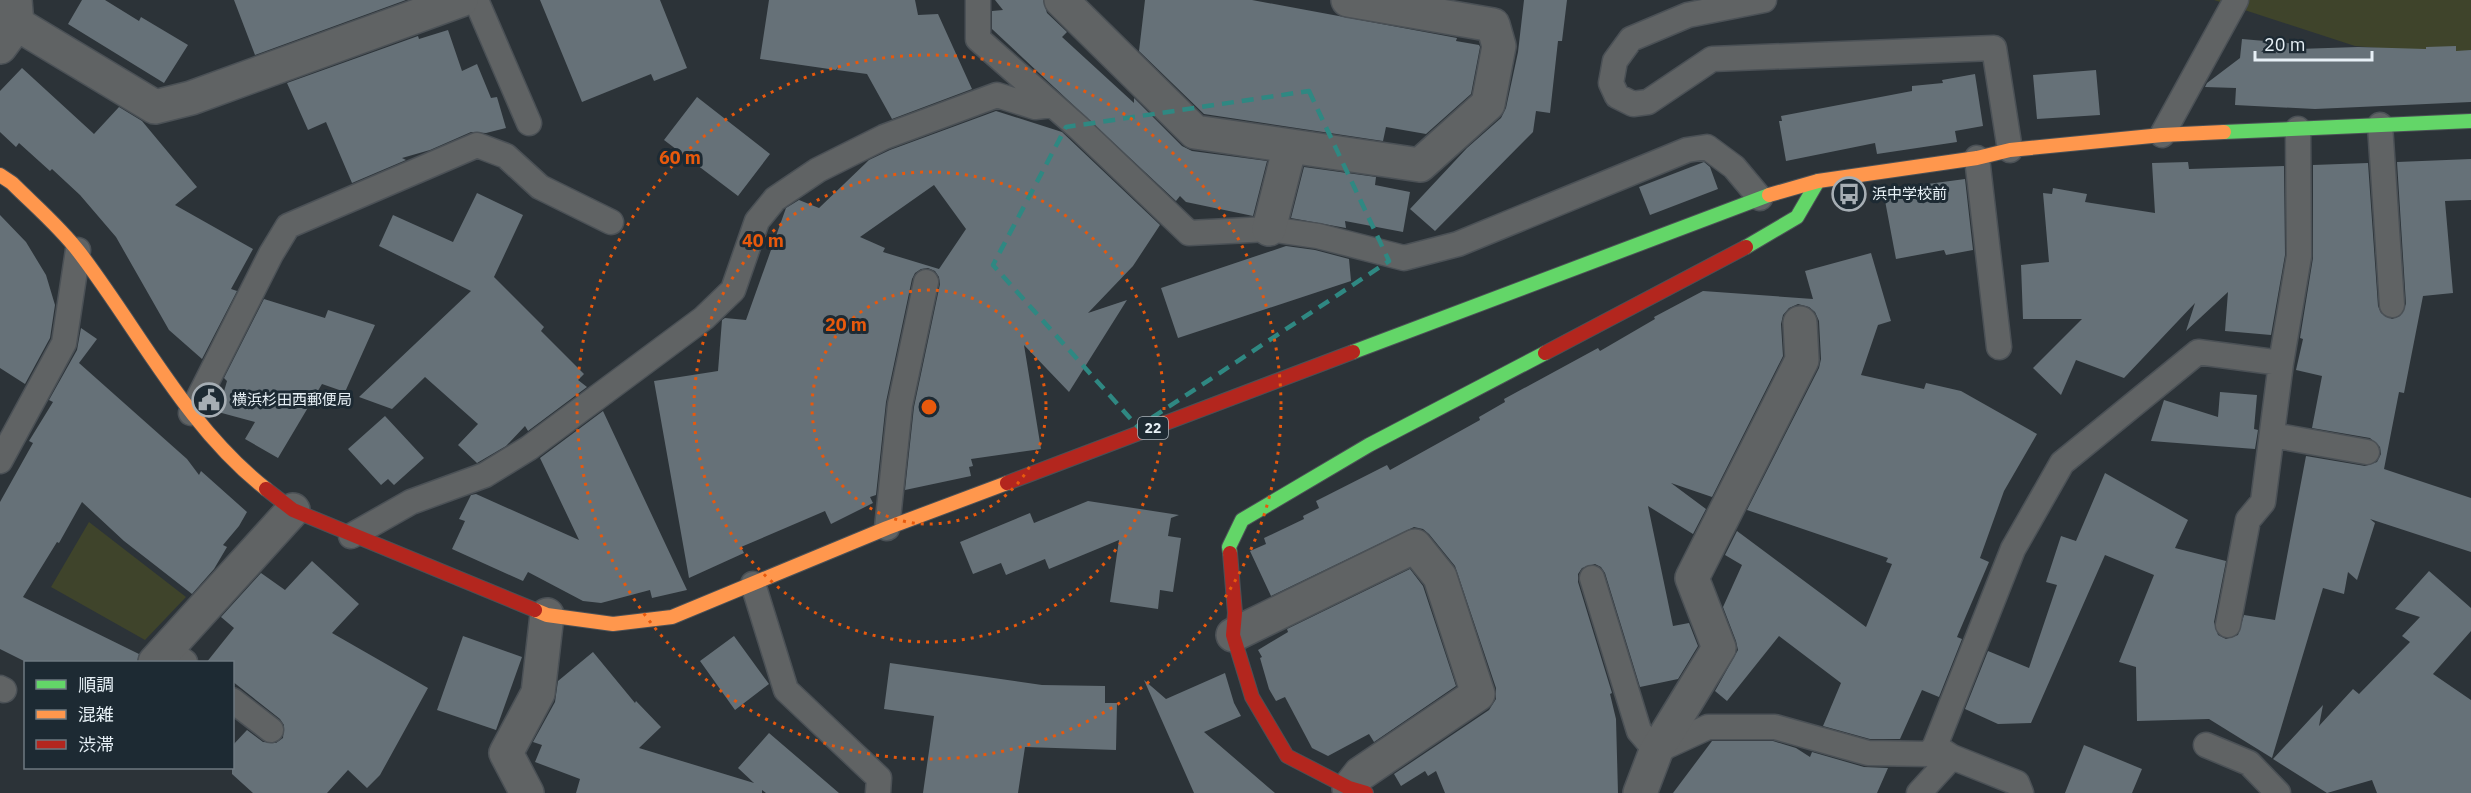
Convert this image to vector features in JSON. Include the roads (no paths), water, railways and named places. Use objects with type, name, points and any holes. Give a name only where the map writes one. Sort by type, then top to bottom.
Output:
[{"type":"main road","name":"22","points":[[0,175],[12,183],[78,250],[191,413],[241,470],[293,510],[351,536],[547,615],[613,624],[672,617],[887,528],[1760,198],[1818,180],[1977,158],[2010,150],[2162,135],[2471,121]]},
{"type":"main road","points":[[1353,791],[1287,756],[1252,697],[1233,635],[1235,613],[1229,547],[1242,520],[1359,450],[1763,238],[1797,217],[1818,180]]},
{"type":"street","points":[[11,24],[155,107],[191,98],[461,0]]},
{"type":"street","points":[[1061,0],[1195,132],[1420,165],[1488,104],[1499,46],[1492,25],[1348,0]]},
{"type":"street","points":[[1269,229],[1290,146]]},
{"type":"street","points":[[1640,793],[1656,751],[1719,648],[1692,578],[1802,360],[1800,323]]},
{"type":"street","points":[[170,658],[293,510]]},
{"type":"street","points":[[1233,635],[1415,546],[1440,577],[1478,694],[1360,774],[1353,791]]},
{"type":"street","points":[[527,793],[506,753],[538,693],[547,615]]},
{"type":"lane","points":[[476,0],[529,123]]},
{"type":"lane","points":[[978,0],[978,39],[1053,105],[1189,233],[1269,229],[1318,236],[1404,258],[1458,244],[1687,150],[1707,147],[1734,167],[1760,198]]},
{"type":"lane","points":[[1764,0],[1688,15],[1631,39],[1615,61],[1611,83],[1617,96],[1633,104],[1648,102],[1712,59],[1994,48],[2010,150]]},
{"type":"lane","points":[[2162,135],[2236,0]]},
{"type":"lane","points":[[351,536],[411,502],[485,475],[529,448],[704,318],[733,290],[757,221],[774,199],[818,170],[884,137],[997,95],[1035,107],[1053,105]]},
{"type":"lane","points":[[2380,125],[2392,305]]},
{"type":"lane","points":[[2228,625],[2248,520],[2263,502],[2299,256],[2298,129]]},
{"type":"lane","points":[[191,413],[271,254],[288,226],[477,145],[506,156],[540,187],[611,222]]},
{"type":"lane","points":[[1977,158],[1999,347]]},
{"type":"lane","points":[[0,461],[64,343],[78,250]]},
{"type":"lane","points":[[887,528],[900,405],[926,282]]},
{"type":"lane","points":[[1919,793],[1944,751],[2013,549],[2062,463],[2198,352],[2282,363]]},
{"type":"lane","points":[[2272,435],[2367,452]]},
{"type":"lane","points":[[1592,578],[1639,731],[1656,751],[1707,727],[1775,727],[1868,753],[1929,754],[1944,751],[2017,783],[2021,793]]},
{"type":"lane","points":[[753,584],[786,690],[879,778],[878,793]]},
{"type":"lane","points":[[234,702],[271,730]]},
{"type":"lane","points":[[2206,745],[2249,763],[2278,793]]},
{"type":"place","name":"浜中学校前","points":[[1849,194]]},
{"type":"place","name":"横浜杉田西郵便局","points":[[209,400]]}]
